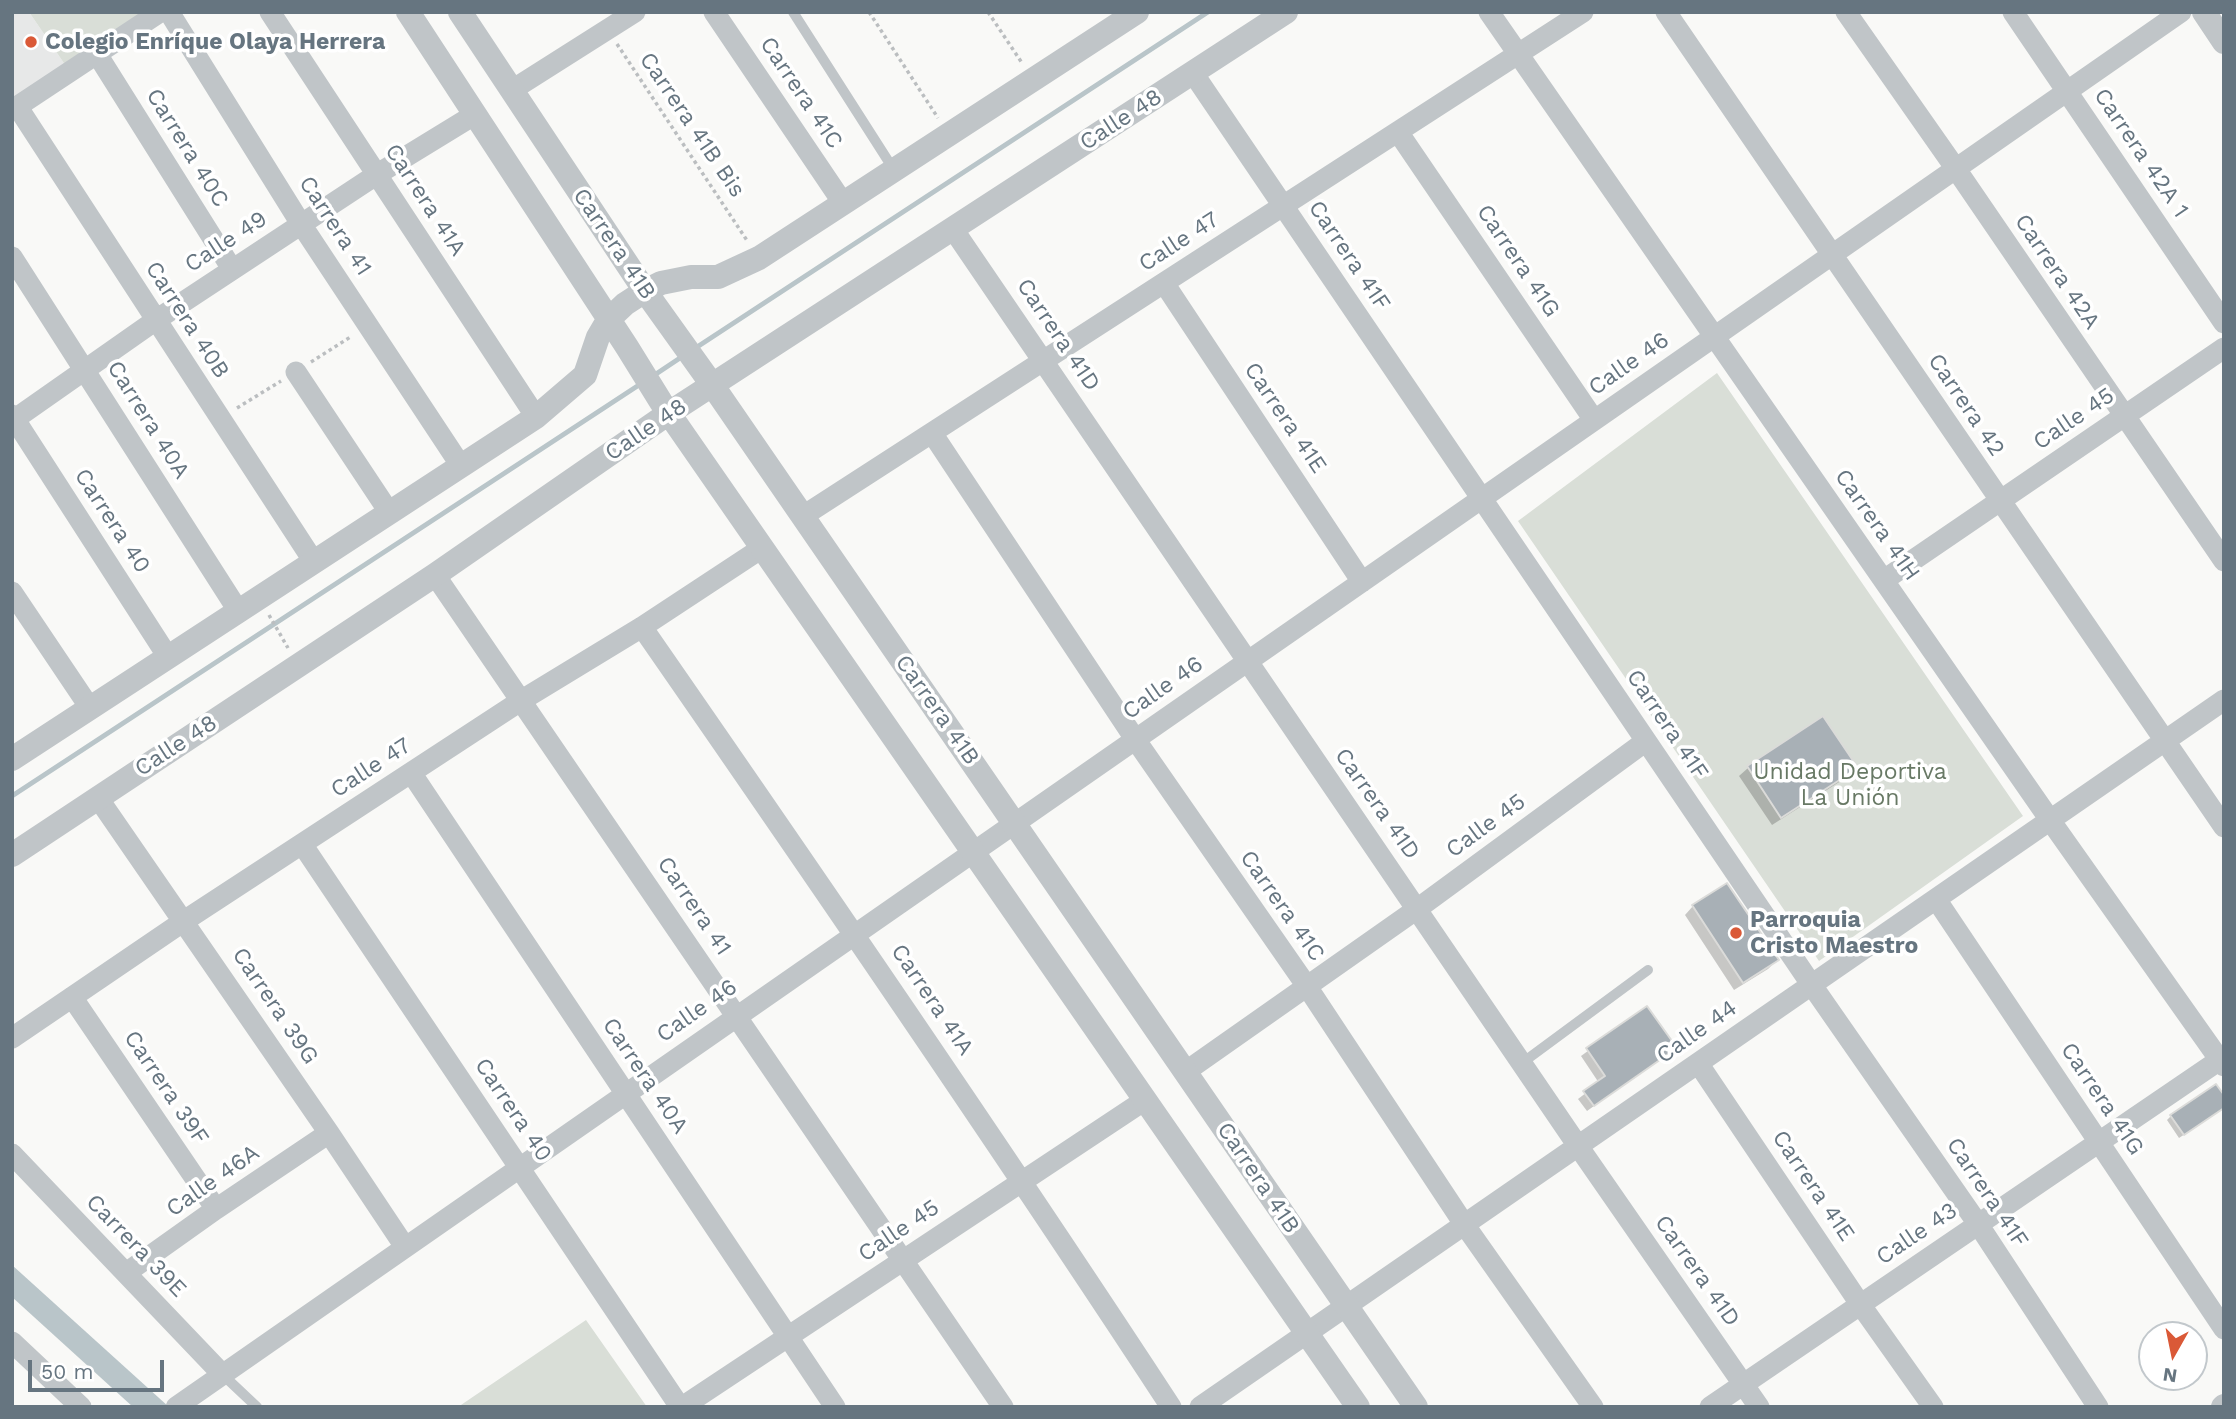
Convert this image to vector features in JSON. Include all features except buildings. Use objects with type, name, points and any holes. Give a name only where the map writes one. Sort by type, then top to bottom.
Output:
[{"type":"street","points":[[15,108],[160,12]]},
{"type":"street","name":"Carrera 41","points":[[169,12],[301,224],[461,466]]},
{"type":"street","name":"Carrera 41A","points":[[270,12],[536,417]]},
{"type":"street","name":"Carrera 41B","points":[[408,12],[663,405],[1358,1407]]},
{"type":"street","name":"Carrera 41B","points":[[460,12],[645,291],[707,377],[1416,1407]]},
{"type":"street","points":[[512,90],[635,12]]},
{"type":"street","name":"Carrera 41C","points":[[715,12],[843,203]]},
{"type":"street","points":[[15,750],[90,708],[536,417],[585,375],[592,352],[608,320],[625,304],[661,284],[691,277],[718,277],[759,258],[1137,12]]},
{"type":"street","name":"Calle 48","points":[[12,855],[435,575],[663,405],[953,229],[1286,12]]},
{"type":"street","name":"Carrera 41H","points":[[1489,12],[2050,820],[2222,1061]]},
{"type":"street","name":"Calle 47","points":[[803,516],[1584,12]]},
{"type":"street","name":"Carrera 42","points":[[1666,12],[2224,827]]},
{"type":"street","name":"Carrera 42A","points":[[1846,12],[2224,561]]},
{"type":"street","name":"Carrera 42A 1","points":[[2012,12],[2224,323]]},
{"type":"street","name":"Calle 46","points":[[176,1407],[2180,12]]},
{"type":"street","points":[[2204,12],[2224,42]]},
{"type":"street","name":"Carrera 40C","points":[[97,54],[232,269]]},
{"type":"street","name":"Carrera 41F","points":[[1193,73],[1811,984],[1978,1224],[2098,1407]]},
{"type":"street","name":"Carrera 40B","points":[[15,108],[314,562]]},
{"type":"street","name":"Calle 49","points":[[13,418],[232,269],[474,114]]},
{"type":"street","name":"Carrera 41G","points":[[1398,132],[1594,420]]},
{"type":"street","name":"Carrera 41D","points":[[953,229],[1759,1407]]},
{"type":"street","name":"Carrera 40A","points":[[12,257],[239,612]]},
{"type":"street","name":"Carrera 41E","points":[[1164,283],[1362,582]]},
{"type":"street","name":"Calle 45","points":[[1884,580],[2224,348]]},
{"type":"street","points":[[296,372],[389,512]]},
{"type":"street","name":"Carrera 40","points":[[13,418],[168,657]]},
{"type":"street","name":"Carrera 41C","points":[[932,433],[1135,739],[1306,985],[1464,1224],[1593,1407]]},
{"type":"street","name":"Calle 47","points":[[12,1038],[184,921],[522,700],[642,627],[762,548]]},
{"type":"street","name":"Carrera 41","points":[[435,575],[1003,1407]]},
{"type":"street","points":[[12,592],[90,708]]},
{"type":"street","name":"Carrera 41A","points":[[642,627],[1023,1181],[1171,1407]]},
{"type":"street","name":"Calle 44","points":[[1200,1407],[2224,699]]},
{"type":"street","name":"Calle 45","points":[[1185,1072],[1417,909],[1646,741]]},
{"type":"street","name":"Carrera 40A","points":[[412,774],[835,1407]]},
{"type":"street","name":"Carrera 39G","points":[[98,797],[330,1133],[405,1247]]},
{"type":"street","name":"Carrera 40","points":[[302,844],[681,1407]]},
{"type":"street","name":"Carrera 41G","points":[[1936,898],[2224,1329]]},
{"type":"street","name":"Carrera 39F","points":[[72,997],[216,1209]]},
{"type":"street","name":"Calle 43","points":[[1710,1407],[2222,1061]]},
{"type":"street","name":"Carrera 41E","points":[[1698,1063],[1860,1304],[1933,1407]]},
{"type":"street","name":"Calle 45","points":[[681,1407],[1145,1100]]},
{"type":"street","name":"Calle 46A","points":[[126,1273],[330,1133]]},
{"type":"street","name":"Carrera 39E","points":[[12,1154],[222,1374]]},
{"type":"street","points":[[15,1350],[82,1407]]},
{"type":"lane","points":[[793,12],[894,170]]},
{"type":"lane","points":[[1522,1063],[1648,970]]},
{"type":"lane","points":[[222,1374],[257,1407]]},
{"type":"path","points":[[869,12],[949,134]]},
{"type":"path","points":[[988,12],[1033,80]]},
{"type":"path","name":"Carrera 41B Bis","points":[[607,30],[759,258]]},
{"type":"path","points":[[267,613],[282,638]]},
{"type":"shaded area","name":"Colegio Enríque Olaya Herrera","points":[[12,12],[29,12],[70,72],[12,110]]},
{"type":"shaded area","points":[[12,1265],[169,1407],[133,1407],[12,1297]]},
{"type":"green space","points":[[29,12],[160,12],[70,72]]},
{"type":"green space","name":"Unidad Deportiva La Unión","points":[[1717,373],[2023,816],[1819,961],[1518,521]]},
{"type":"green space","points":[[586,1320],[647,1407],[458,1407]]},
{"type":"waterway","points":[[694,349],[1208,12]]},
{"type":"waterway","points":[[653,376],[683,356]]},
{"type":"waterway","points":[[12,796],[642,383]]},
{"type":"place","name":"Colegio Enríque Olaya Herrera","points":[[31,42]]},
{"type":"place","name":"Parroquia Cristo Maestro","points":[[1736,933]]}]
